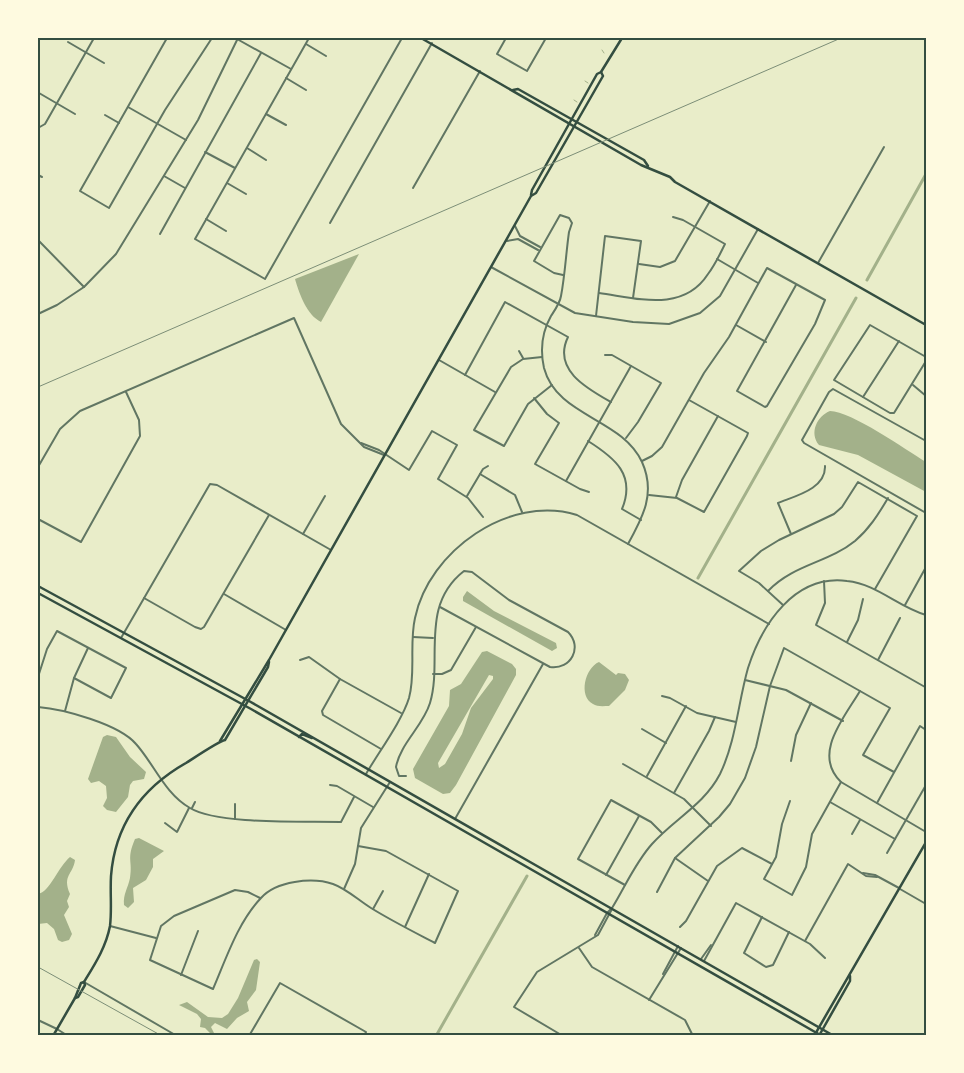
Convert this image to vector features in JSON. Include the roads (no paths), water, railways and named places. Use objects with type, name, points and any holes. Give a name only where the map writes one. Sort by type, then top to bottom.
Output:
[{"type":"main road","points":[[421,38],[480,70],[513,90],[516,94],[568,124],[710,201],[926,325]]},
{"type":"main road","points":[[220,741],[269,660],[492,268],[568,124],[597,74],[601,72],[622,38]]},
{"type":"main road","points":[[531,196],[536,193],[603,76],[601,72]]},
{"type":"main road","points":[[513,90],[518,89],[572,119],[644,160],[649,167]]},
{"type":"main road","points":[[38,586],[245,698],[834,1036]]},
{"type":"main road","points":[[38,592],[366,774],[530,870],[746,992],[815,1034],[820,1035],[850,981],[850,976]]},
{"type":"main road","points":[[53,1036],[75,998],[78,997],[85,985],[84,982],[102,951],[110,926],[112,868],[121,833],[138,802],[161,778],[208,751],[227,737],[268,667],[269,660]]},
{"type":"main road","points":[[173,666],[176,661]]},
{"type":"main road","points":[[299,737],[302,734],[313,738]]},
{"type":"main road","points":[[475,837],[478,832]]},
{"type":"main road","points":[[815,1034],[926,842]]},
{"type":"main road","points":[[530,870],[533,864]]},
{"type":"main road","points":[[746,992],[749,987]]},
{"type":"street","points":[[39,128],[45,124],[94,38]]},
{"type":"street","points":[[167,38],[80,191],[109,208],[157,124],[212,38]]},
{"type":"street","points":[[38,314],[57,305],[84,287],[116,254],[186,140],[237,38],[291,69]]},
{"type":"street","points":[[309,38],[195,239],[265,279],[402,38]]},
{"type":"street","points":[[506,38],[497,54],[527,71],[546,38]]},
{"type":"street","points":[[68,42],[104,63]]},
{"type":"street","points":[[330,223],[432,43]]},
{"type":"street","points":[[305,44],[326,56]]},
{"type":"street","points":[[160,234],[262,53]]},
{"type":"street","points":[[413,188],[480,70]]},
{"type":"street","points":[[286,78],[306,90]]},
{"type":"street","points":[[39,93],[75,114]]},
{"type":"street","points":[[128,107],[186,140]]},
{"type":"street","points":[[266,114],[286,125]]},
{"type":"street","points":[[105,116],[118,123]]},
{"type":"street","points":[[246,148],[266,160]]},
{"type":"street","points":[[818,263],[884,148]]},
{"type":"street","points":[[205,152],[235,168]]},
{"type":"street","points":[[38,175],[42,178]]},
{"type":"street","points":[[164,176],[185,188]]},
{"type":"street","points":[[226,183],[246,194]]},
{"type":"street","points":[[638,264],[660,267],[671,264],[680,256],[710,201]]},
{"type":"street","points":[[563,276],[534,261],[538,250],[560,215],[569,218],[572,223],[561,297],[546,326],[543,336],[542,357],[547,376],[564,400],[626,438],[638,452],[648,478],[649,495],[642,520],[628,544]]},
{"type":"street","points":[[599,293],[661,301],[684,296],[702,283],[725,244],[673,217]]},
{"type":"street","points":[[206,219],[226,231]]},
{"type":"street","points":[[515,226],[520,236],[540,247]]},
{"type":"street","points":[[492,268],[576,313],[658,324],[680,322],[700,313],[712,304],[728,284],[758,229]]},
{"type":"street","points":[[596,316],[606,236],[641,241],[633,298]]},
{"type":"street","points":[[507,241],[518,239],[538,250]]},
{"type":"street","points":[[38,240],[84,287]]},
{"type":"street","points":[[717,259],[758,283]]},
{"type":"street","points":[[642,461],[660,451],[689,400],[736,325],[767,268],[825,300],[815,324],[765,407],[737,391],[766,342],[796,285]]},
{"type":"street","points":[[465,375],[506,302],[568,338],[566,358],[572,374],[584,387],[611,402]]},
{"type":"street","points":[[38,467],[58,432],[72,416],[294,318],[335,414],[345,429],[378,454],[409,470],[432,431],[457,445],[438,479],[466,497],[483,517]]},
{"type":"street","points":[[736,325],[766,342]]},
{"type":"street","points":[[926,357],[870,325],[834,380],[894,413],[913,385],[926,361]]},
{"type":"street","points":[[863,397],[899,341]]},
{"type":"street","points":[[519,351],[523,359]]},
{"type":"street","points":[[605,355],[612,355],[660,384],[638,422],[626,438]]},
{"type":"street","points":[[542,357],[523,359],[511,367],[474,430],[504,446],[523,412],[534,398],[552,385]]},
{"type":"street","points":[[439,360],[495,392]]},
{"type":"street","points":[[566,481],[631,366]]},
{"type":"street","points":[[913,385],[926,396]]},
{"type":"street","points":[[926,442],[835,389],[828,392],[803,438],[804,443],[926,513]]},
{"type":"street","points":[[38,518],[81,542],[140,436],[139,420],[126,391]]},
{"type":"street","points":[[534,398],[547,414],[558,423],[535,464],[589,492]]},
{"type":"street","points":[[649,495],[676,498],[704,512],[748,433],[689,400]]},
{"type":"street","points":[[676,498],[682,480],[718,416]]},
{"type":"street","points":[[588,441],[609,454],[620,467],[626,494],[622,509],[642,520]]},
{"type":"street","points":[[466,497],[480,474],[488,466]]},
{"type":"street","points":[[791,534],[778,503],[811,489],[822,477],[824,466]]},
{"type":"street","points":[[480,474],[515,495],[522,512]]},
{"type":"street","points":[[783,605],[768,591],[739,571],[761,551],[791,534],[834,514],[842,507],[858,482],[917,516],[875,589]]},
{"type":"street","points":[[121,638],[210,484],[217,485],[331,550]]},
{"type":"street","points":[[303,534],[325,496]]},
{"type":"street","points":[[768,591],[794,570],[853,542],[875,520],[888,498]]},
{"type":"street","points":[[366,774],[401,713],[410,690],[412,637],[415,617],[423,593],[444,561],[459,547],[510,516],[522,512],[552,510],[571,514],[769,624]]},
{"type":"street","points":[[144,598],[202,629],[207,624],[269,515]]},
{"type":"street","points":[[905,605],[926,567]]},
{"type":"street","points":[[406,776],[402,777],[397,772],[397,762],[430,704],[433,638],[440,607],[459,575],[467,571],[509,600],[568,632],[574,641],[572,657],[566,664],[556,668],[543,664],[440,607]]},
{"type":"street","points":[[563,1036],[514,1007],[537,972],[579,948],[594,937],[643,855],[662,834],[694,808],[710,790],[723,768],[752,659],[769,624],[783,605],[799,591],[824,581],[848,580],[875,589],[926,615]]},
{"type":"street","points":[[824,581],[825,603],[816,625],[926,686]]},
{"type":"street","points":[[224,594],[286,630]]},
{"type":"street","points":[[847,642],[858,620],[863,599]]},
{"type":"street","points":[[878,660],[900,618]]},
{"type":"street","points":[[432,674],[442,674],[451,670],[476,626]]},
{"type":"street","points":[[38,677],[47,649],[57,630],[126,668],[111,698],[74,678]]},
{"type":"street","points":[[412,637],[433,638]]},
{"type":"street","points":[[65,712],[74,678],[88,648]]},
{"type":"street","points":[[656,892],[676,858],[711,826],[730,804],[746,778],[756,746],[770,686],[784,648],[890,708],[864,755],[894,772]]},
{"type":"street","points":[[300,660],[309,657],[340,679],[401,713]]},
{"type":"street","points":[[455,819],[543,664]]},
{"type":"street","points":[[340,679],[322,715],[381,749]]},
{"type":"street","points":[[746,680],[796,694],[843,721]]},
{"type":"street","points":[[860,691],[829,745],[828,760],[832,772],[841,782],[926,832]]},
{"type":"street","points":[[662,696],[670,698],[698,713],[736,722]]},
{"type":"street","points":[[791,761],[800,723],[811,703]]},
{"type":"street","points":[[647,777],[686,706]]},
{"type":"street","points":[[38,707],[65,712],[121,732],[136,744],[174,796],[190,809],[205,816],[235,819],[341,822],[354,797]]},
{"type":"street","points":[[674,793],[715,717]]},
{"type":"street","points":[[877,804],[920,726],[926,730]]},
{"type":"street","points":[[642,729],[666,743]]},
{"type":"street","points":[[623,764],[674,793],[694,808],[711,826]]},
{"type":"street","points":[[344,889],[355,864],[361,828],[390,782]]},
{"type":"street","points":[[790,801],[772,864],[764,879],[792,895],[806,867],[812,834],[841,782]]},
{"type":"street","points":[[330,785],[337,786],[373,807]]},
{"type":"street","points":[[887,854],[926,785]]},
{"type":"street","points":[[625,885],[578,859],[611,800],[640,816],[662,834]]},
{"type":"street","points":[[165,823],[177,832],[195,802]]},
{"type":"street","points":[[829,802],[895,840]]},
{"type":"street","points":[[235,819],[236,804]]},
{"type":"street","points":[[606,874],[640,816]]},
{"type":"street","points":[[852,834],[860,820]]},
{"type":"street","points":[[260,898],[242,890],[224,894],[165,921],[156,938],[150,960],[213,989],[233,942],[260,898],[284,885],[312,881],[332,884],[344,889],[373,909],[435,943],[458,891],[386,851],[358,846]]},
{"type":"street","points":[[680,927],[686,921],[717,866],[742,848],[772,864]]},
{"type":"street","points":[[676,858],[708,881]]},
{"type":"street","points":[[805,941],[848,864],[868,875],[877,877],[926,904]]},
{"type":"street","points":[[405,927],[428,874]]},
{"type":"street","points":[[373,909],[383,891]]},
{"type":"street","points":[[702,960],[734,904],[738,904],[805,941],[825,958]]},
{"type":"street","points":[[762,917],[744,953],[770,967],[773,965],[789,932]]},
{"type":"street","points":[[110,926],[156,938]]},
{"type":"street","points":[[181,975],[198,931]]},
{"type":"street","points":[[649,1000],[678,946]]},
{"type":"street","points":[[579,948],[592,967],[685,1020],[692,1036]]},
{"type":"street","points":[[662,977],[682,948]]},
{"type":"street","points":[[84,982],[177,1036]]},
{"type":"street","points":[[249,1036],[280,983],[366,1032],[364,1036]]},
{"type":"street","points":[[38,1020],[68,1036]]},
{"type":"street","points":[[924,1036],[926,1032]]},
{"type":"waterway","points":[[867,280],[926,174]]},
{"type":"waterway","points":[[698,578],[856,298]]},
{"type":"waterway","points":[[436,1036],[527,876]]},
{"type":"railway","points":[[38,387],[841,38]]},
{"type":"railway","points":[[38,967],[162,1036]]}]
